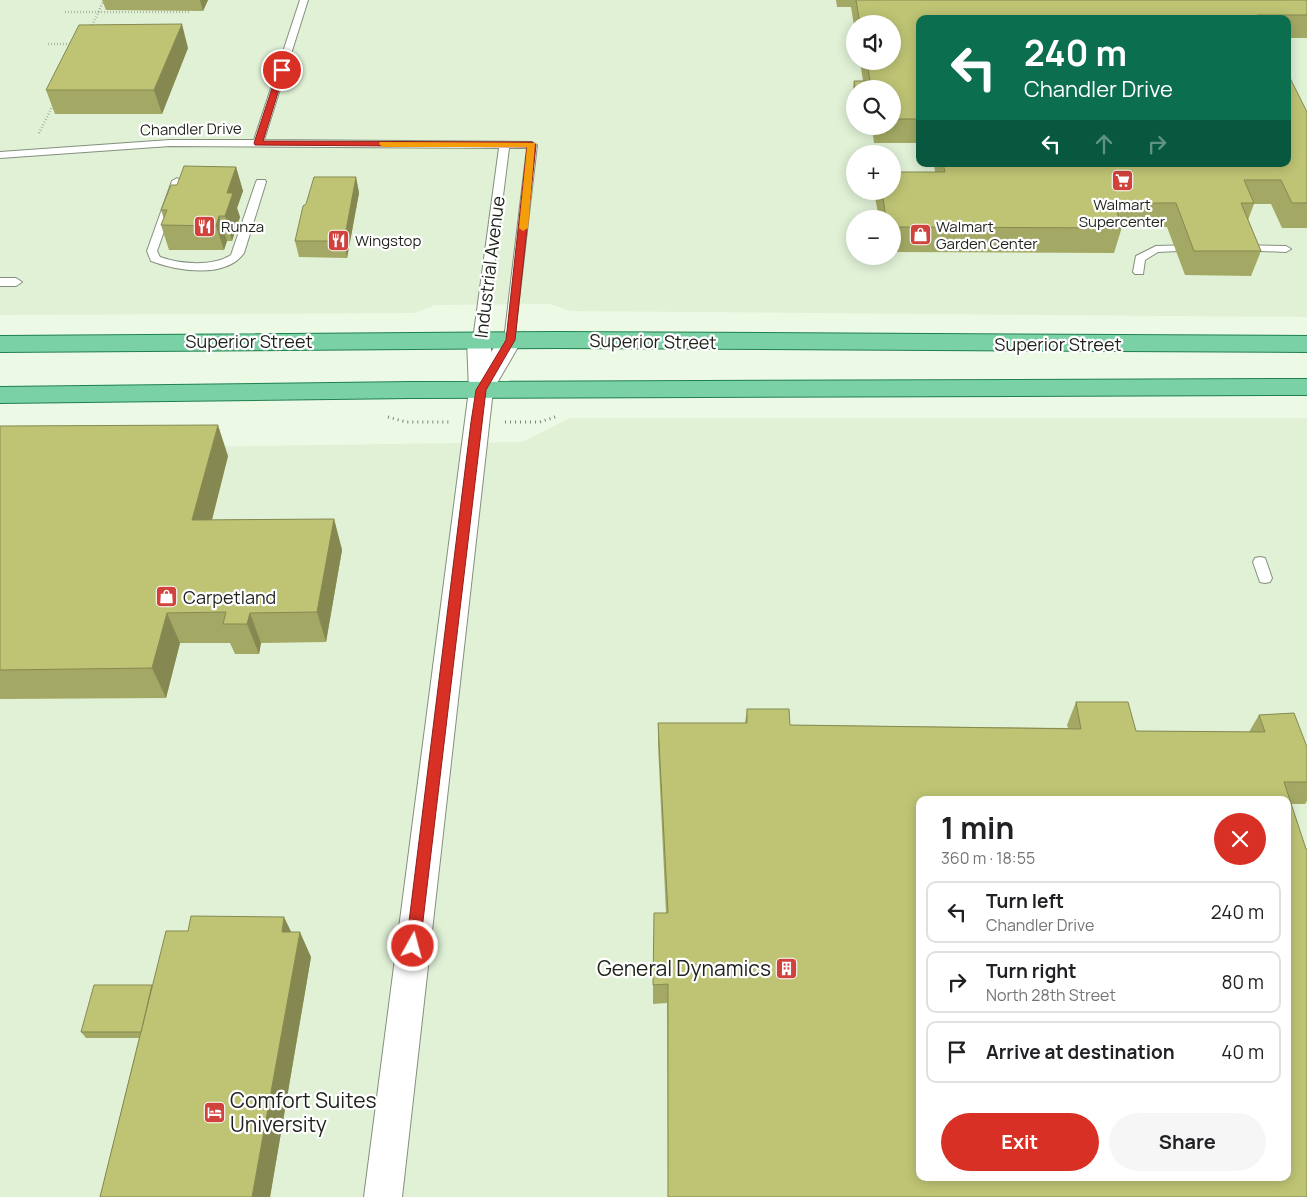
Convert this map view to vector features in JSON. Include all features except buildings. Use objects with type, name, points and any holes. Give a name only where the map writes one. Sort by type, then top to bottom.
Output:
[{"type":"main road","name":"Superior Street","points":[[0,344],[479,340],[1307,344]]},
{"type":"main road","points":[[0,395],[481,390],[1307,387]]},
{"type":"street","name":"Industrial Avenue","points":[[383,1197],[481,390],[479,340]]},
{"type":"street","name":"Industrial Avenue","points":[[481,390],[510,340]]},
{"type":"lane","points":[[258,143],[304,0]]},
{"type":"lane","name":"Chandler Drive","points":[[0,155],[67,152],[138,144],[532,145]]},
{"type":"lane","name":"Industrial Avenue","points":[[479,340],[504,145]]},
{"type":"lane","name":"Industrial Avenue","points":[[510,340],[532,145]]},
{"type":"lane","points":[[177,181],[152,251],[155,259],[170,264],[209,265],[222,264],[234,259],[239,253],[261,182]]},
{"type":"lane","points":[[1139,272],[1140,258],[1156,249],[1203,248]]},
{"type":"lane","points":[[1230,248],[1286,249]]},
{"type":"lane","points":[[0,282],[16,282]]},
{"type":"lane","points":[[1260,562],[1265,578]]},
{"type":"path","points":[[90,28],[104,0]]},
{"type":"path","points":[[65,12],[191,12]]},
{"type":"path","points":[[48,44],[74,44]]},
{"type":"path","points":[[36,138],[57,95]]},
{"type":"shaded area","points":[[0,0],[1307,0],[1307,317],[570,311],[550,304],[435,305],[414,313],[0,315]]},
{"type":"shaded area","points":[[570,418],[1307,418],[1307,1197],[0,1197],[0,450],[522,442]]},
{"type":"slow traffic","points":[[383,144],[532,145],[523,228]]},
{"type":"place","name":"Walmart Supercenter","points":[[1122,181]]},
{"type":"place","name":"Runza","points":[[205,226]]},
{"type":"place","name":"Walmart Garden Center","points":[[920,235]]},
{"type":"place","name":"Wingstop","points":[[339,240]]},
{"type":"place","name":"Carpetland","points":[[167,597]]},
{"type":"place","name":"General Dynamics","points":[[787,968]]},
{"type":"place","name":"Comfort Suites University","points":[[214,1112]]},
{"type":"route","points":[[282,70],[258,143],[532,145],[515,312],[510,340],[481,390],[476,422],[469,494],[413,946]]}]
